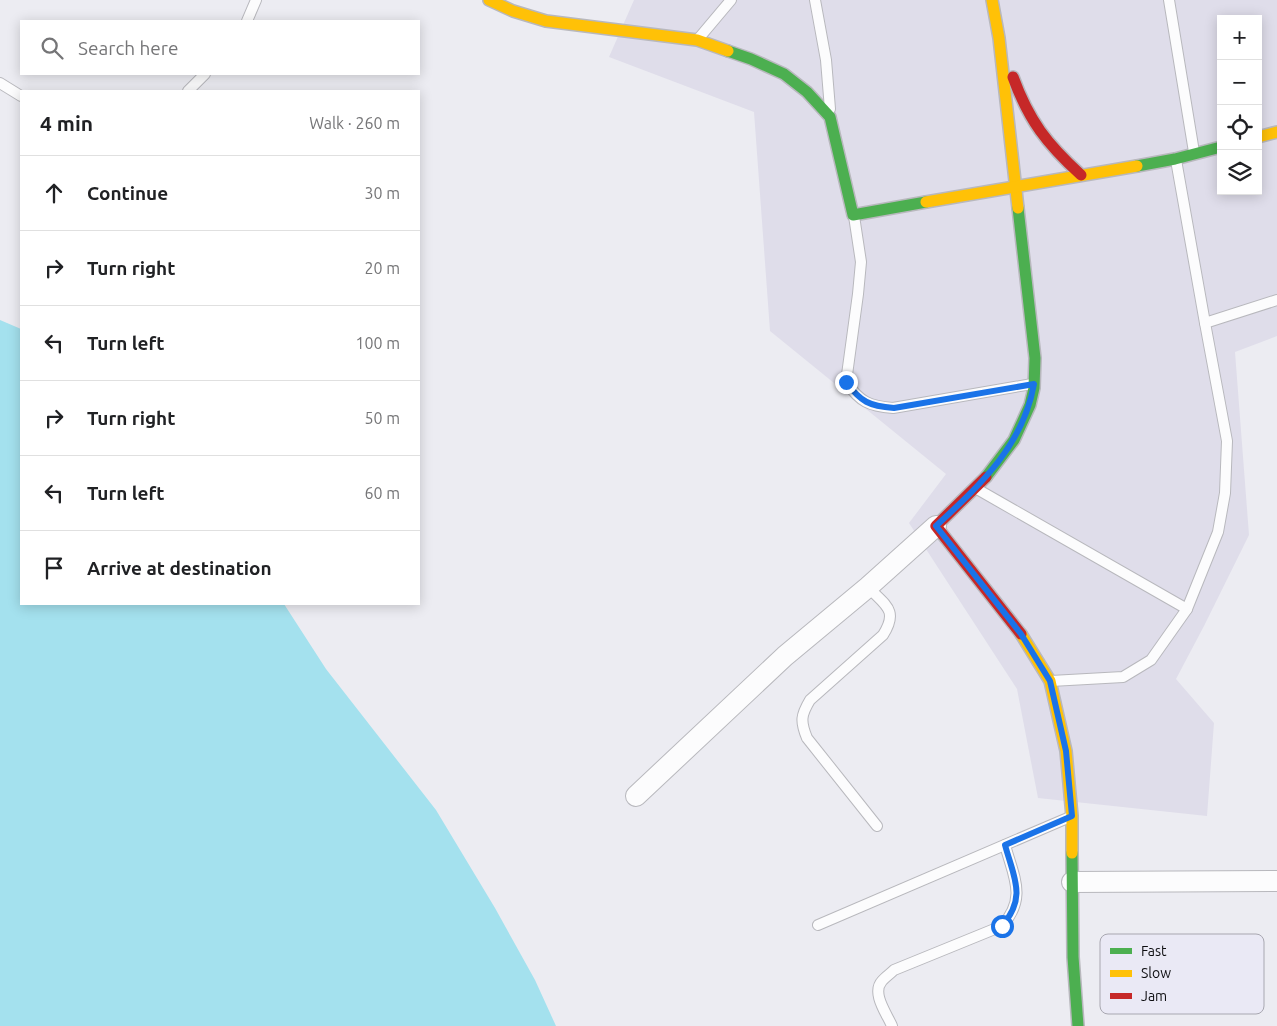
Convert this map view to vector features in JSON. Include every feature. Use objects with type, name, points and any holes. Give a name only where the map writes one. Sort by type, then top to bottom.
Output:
[{"type":"street","points":[[489,0],[513,11],[546,21],[697,40],[752,58],[784,74],[807,92],[830,117],[853,215],[1176,160],[1217,148]]},
{"type":"street","points":[[636,796],[785,656],[868,587],[977,488],[1016,438],[1030,405],[1034,384],[1035,358],[999,38],[992,0]]},
{"type":"street","points":[[999,38],[1025,109],[1040,134],[1052,149],[1081,175]]},
{"type":"street","points":[[1262,136],[1277,132]]},
{"type":"street","points":[[936,526],[1021,634],[1050,681],[1066,751],[1072,816],[1073,957],[1078,1026]]},
{"type":"street","points":[[1072,882],[1277,881]]},
{"type":"lane","points":[[247,20],[256,0]]},
{"type":"lane","points":[[697,40],[731,0]]},
{"type":"lane","points":[[814,0],[826,60],[830,117]]},
{"type":"lane","points":[[1170,0],[1194,154]]},
{"type":"lane","points":[[189,90],[204,75]]},
{"type":"lane","points":[[0,83],[20,95]]},
{"type":"lane","points":[[1050,681],[1123,677],[1151,660],[1187,609],[1218,532],[1225,492],[1227,441],[1176,160]]},
{"type":"lane","points":[[853,215],[861,262],[846,382],[856,396],[874,406],[894,408],[1034,384]]},
{"type":"lane","points":[[1205,323],[1277,300]]},
{"type":"lane","points":[[977,488],[1187,609]]},
{"type":"lane","points":[[868,587],[890,611],[891,622],[883,635],[810,700],[803,712],[802,726],[808,738],[878,826]]},
{"type":"lane","points":[[818,925],[1072,816]]},
{"type":"lane","points":[[892,1026],[880,1001],[878,991],[880,982],[894,970],[1002,926],[1010,916],[1015,907],[1017,890],[1005,845]]},
{"type":"shaded area","points":[[634,0],[1277,0],[1277,336],[1235,352],[1249,535],[1176,679],[1214,723],[1207,816],[1038,798],[1017,689],[909,523],[946,474],[770,331],[754,112],[609,57]]},
{"type":"water","points":[[0,320],[20,329],[20,605],[285,605],[326,669],[436,810],[495,908],[535,980],[556,1026],[0,1026]]},
{"type":"traffic: fast","points":[[728,51],[784,74],[807,92],[830,117],[853,215],[926,202]]},
{"type":"traffic: fast","points":[[1137,166],[1217,148]]},
{"type":"traffic: fast","points":[[986,477],[1014,440],[1030,405],[1034,388],[1035,358],[1018,208]]},
{"type":"traffic: fast","points":[[1072,853],[1073,957],[1078,1026]]},
{"type":"traffic: slow","points":[[489,0],[513,11],[546,21],[697,40],[728,51]]},
{"type":"traffic: slow","points":[[992,0],[999,38],[1018,208]]},
{"type":"traffic: slow","points":[[1262,136],[1277,132]]},
{"type":"traffic: slow","points":[[926,202],[1137,166]]},
{"type":"traffic: slow","points":[[1021,634],[1050,681],[1066,751],[1072,816],[1072,853]]},
{"type":"traffic: jam","points":[[1013,77],[1019,93],[1040,131],[1058,153],[1081,175]]},
{"type":"traffic: jam","points":[[986,477],[936,526],[1021,634]]},
{"type":"route","points":[[846,382],[856,396],[874,406],[894,408],[1034,384],[1030,405],[1016,438],[977,488],[936,526],[1021,634],[1050,681],[1066,751],[1072,816],[1005,845],[1017,890],[1015,907],[1002,926]]}]
